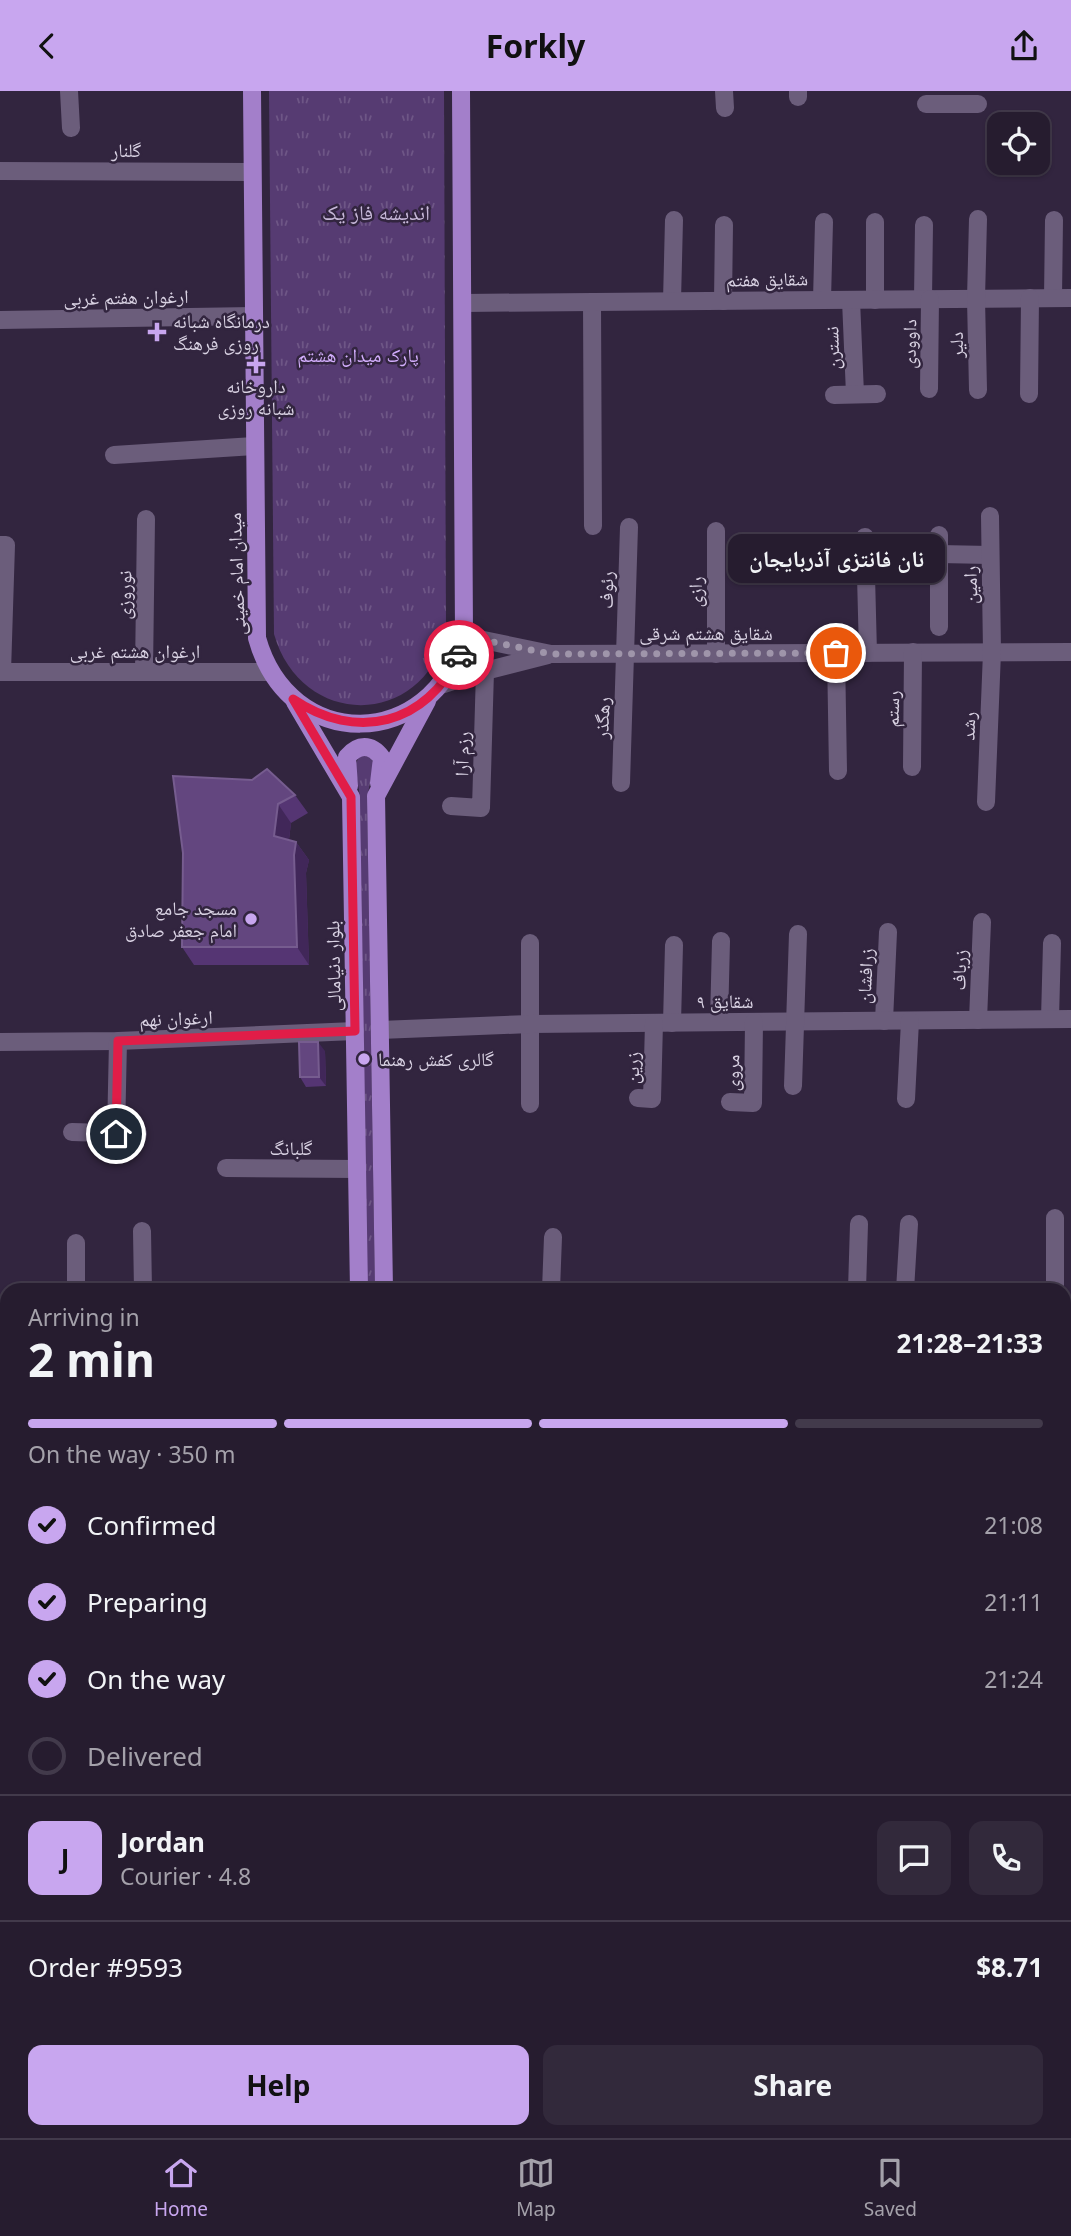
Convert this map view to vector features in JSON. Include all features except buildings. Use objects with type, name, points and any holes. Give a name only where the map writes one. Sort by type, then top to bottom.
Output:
[{"type":"main road","name":"میدان امام خمینی","points":[[252,91],[255,620],[262,655],[270,672],[293,699],[325,717],[361,723],[397,717],[428,699],[441,685],[455,662],[464,636],[461,91]]},
{"type":"main road","name":"بلوار دنیامالی","points":[[293,699],[351,797],[359,1283]]},
{"type":"main road","points":[[376,796],[428,699]]},
{"type":"main road","points":[[351,797],[347,757],[362,746],[370,747],[382,758],[383,765],[376,796],[384,1283]]},
{"type":"street","points":[[69,91],[71,128]]},
{"type":"street","points":[[926,104],[949,97],[978,104]]},
{"type":"street","name":"گلنار","points":[[0,171],[252,172]]},
{"type":"street","name":"دلیر","points":[[978,219],[978,390]]},
{"type":"street","points":[[672,301],[674,220]]},
{"type":"street","points":[[1053,298],[1054,220]]},
{"type":"street","points":[[822,300],[824,222]]},
{"type":"street","points":[[875,222],[875,300]]},
{"type":"street","points":[[723,301],[724,225]]},
{"type":"street","name":"داوودی","points":[[924,225],[929,389]]},
{"type":"street","points":[[1029,394],[1030,298]]},
{"type":"street","name":"شقایق هفتم","points":[[463,303],[1071,298]]},
{"type":"street","name":"نسترن","points":[[851,300],[855,394]]},
{"type":"street","points":[[592,302],[593,526]]},
{"type":"street","name":"ارغوان هفتم غربی","points":[[0,320],[253,316]]},
{"type":"street","points":[[834,395],[877,394]]},
{"type":"street","points":[[114,455],[254,446]]},
{"type":"street","name":"رامین","points":[[990,516],[992,652]]},
{"type":"street","name":"نوروزی","points":[[144,671],[146,519]]},
{"type":"street","name":"رئوف","points":[[625,654],[629,527]]},
{"type":"street","name":"رازی","points":[[716,531],[716,654]]},
{"type":"street","points":[[939,535],[939,627]]},
{"type":"street","points":[[865,537],[868,653]]},
{"type":"street","points":[[0,545],[6,545],[1,672]]},
{"type":"street","points":[[939,554],[990,555]]},
{"type":"street","name":"شقایق هشتم شرقی","points":[[464,636],[551,654],[1071,652]]},
{"type":"street","name":"رستم","points":[[912,767],[913,652]]},
{"type":"street","name":"رشد","points":[[986,802],[992,652]]},
{"type":"street","points":[[836,653],[838,771]]},
{"type":"street","name":"شقایق هشتم شرقی","points":[[441,685],[551,654]]},
{"type":"street","name":"رهگذر","points":[[621,783],[625,654]]},
{"type":"street","name":"رزم آرا","points":[[451,806],[481,808],[485,671]]},
{"type":"street","name":"ارغوان هشتم غربی","points":[[1,672],[270,672]]},
{"type":"street","name":"زرباف","points":[[978,1020],[982,922]]},
{"type":"street","name":"زرافشان","points":[[884,1021],[888,932]]},
{"type":"street","points":[[793,1086],[798,934]]},
{"type":"street","points":[[719,1022],[722,941]]},
{"type":"street","points":[[530,943],[530,1104]]},
{"type":"street","points":[[1050,1019],[1052,943]]},
{"type":"street","points":[[672,1023],[674,945]]},
{"type":"street","name":"شقایق ۹","points":[[380,1030],[530,1024],[1071,1019]]},
{"type":"street","points":[[906,1099],[909,1021]]},
{"type":"street","name":"مروی","points":[[730,1102],[753,1103],[754,1022]]},
{"type":"street","name":"زرین","points":[[638,1098],[652,1099],[654,1023]]},
{"type":"street","name":"ارغوان نهم","points":[[0,1042],[118,1041],[355,1031]]},
{"type":"street","points":[[116,1134],[118,1041]]},
{"type":"street","points":[[72,1132],[138,1134]]},
{"type":"street","name":"گلبانگ","points":[[226,1168],[357,1169]]},
{"type":"street","points":[[1055,1218],[1055,1283]]},
{"type":"street","points":[[857,1283],[859,1224]]},
{"type":"street","points":[[905,1283],[909,1224]]},
{"type":"street","points":[[142,1231],[143,1283]]},
{"type":"street","points":[[551,1283],[553,1237]]},
{"type":"street","points":[[76,1243],[76,1283]]},
{"type":"green space","name":"پارک میدان هشتم","points":[[269,91],[444,91],[446,633],[433,665],[413,687],[388,701],[361,705],[334,701],[309,687],[288,665],[274,634]]},
{"type":"green space","points":[[363,755],[371,758],[374,765],[367,797],[375,1283],[367,1283],[360,797],[355,765]]},
{"type":"way so far","points":[[459,655],[464,636],[551,654],[836,653]]},
{"type":"place","name":"درمانگاه شبانه روزی فرهنگ","points":[[157,332]]},
{"type":"place","name":"داروخانه شبانه روزی","points":[[256,364]]},
{"type":"place","name":"نان فانتزی آذربایجان","points":[[836,653]]},
{"type":"place","name":"مسجد جامع امام جعفر صادق","points":[[251,919]]},
{"type":"place","name":"گالری کفش رهنما","points":[[364,1059]]},
{"type":"district","name":"اندیشه فاز یک","points":[[376,213]]},
{"type":"route","points":[[116,1134],[118,1041],[355,1031],[351,797],[293,699],[309,710],[343,722],[379,722],[397,717],[428,699],[452,671],[459,655]]}]
